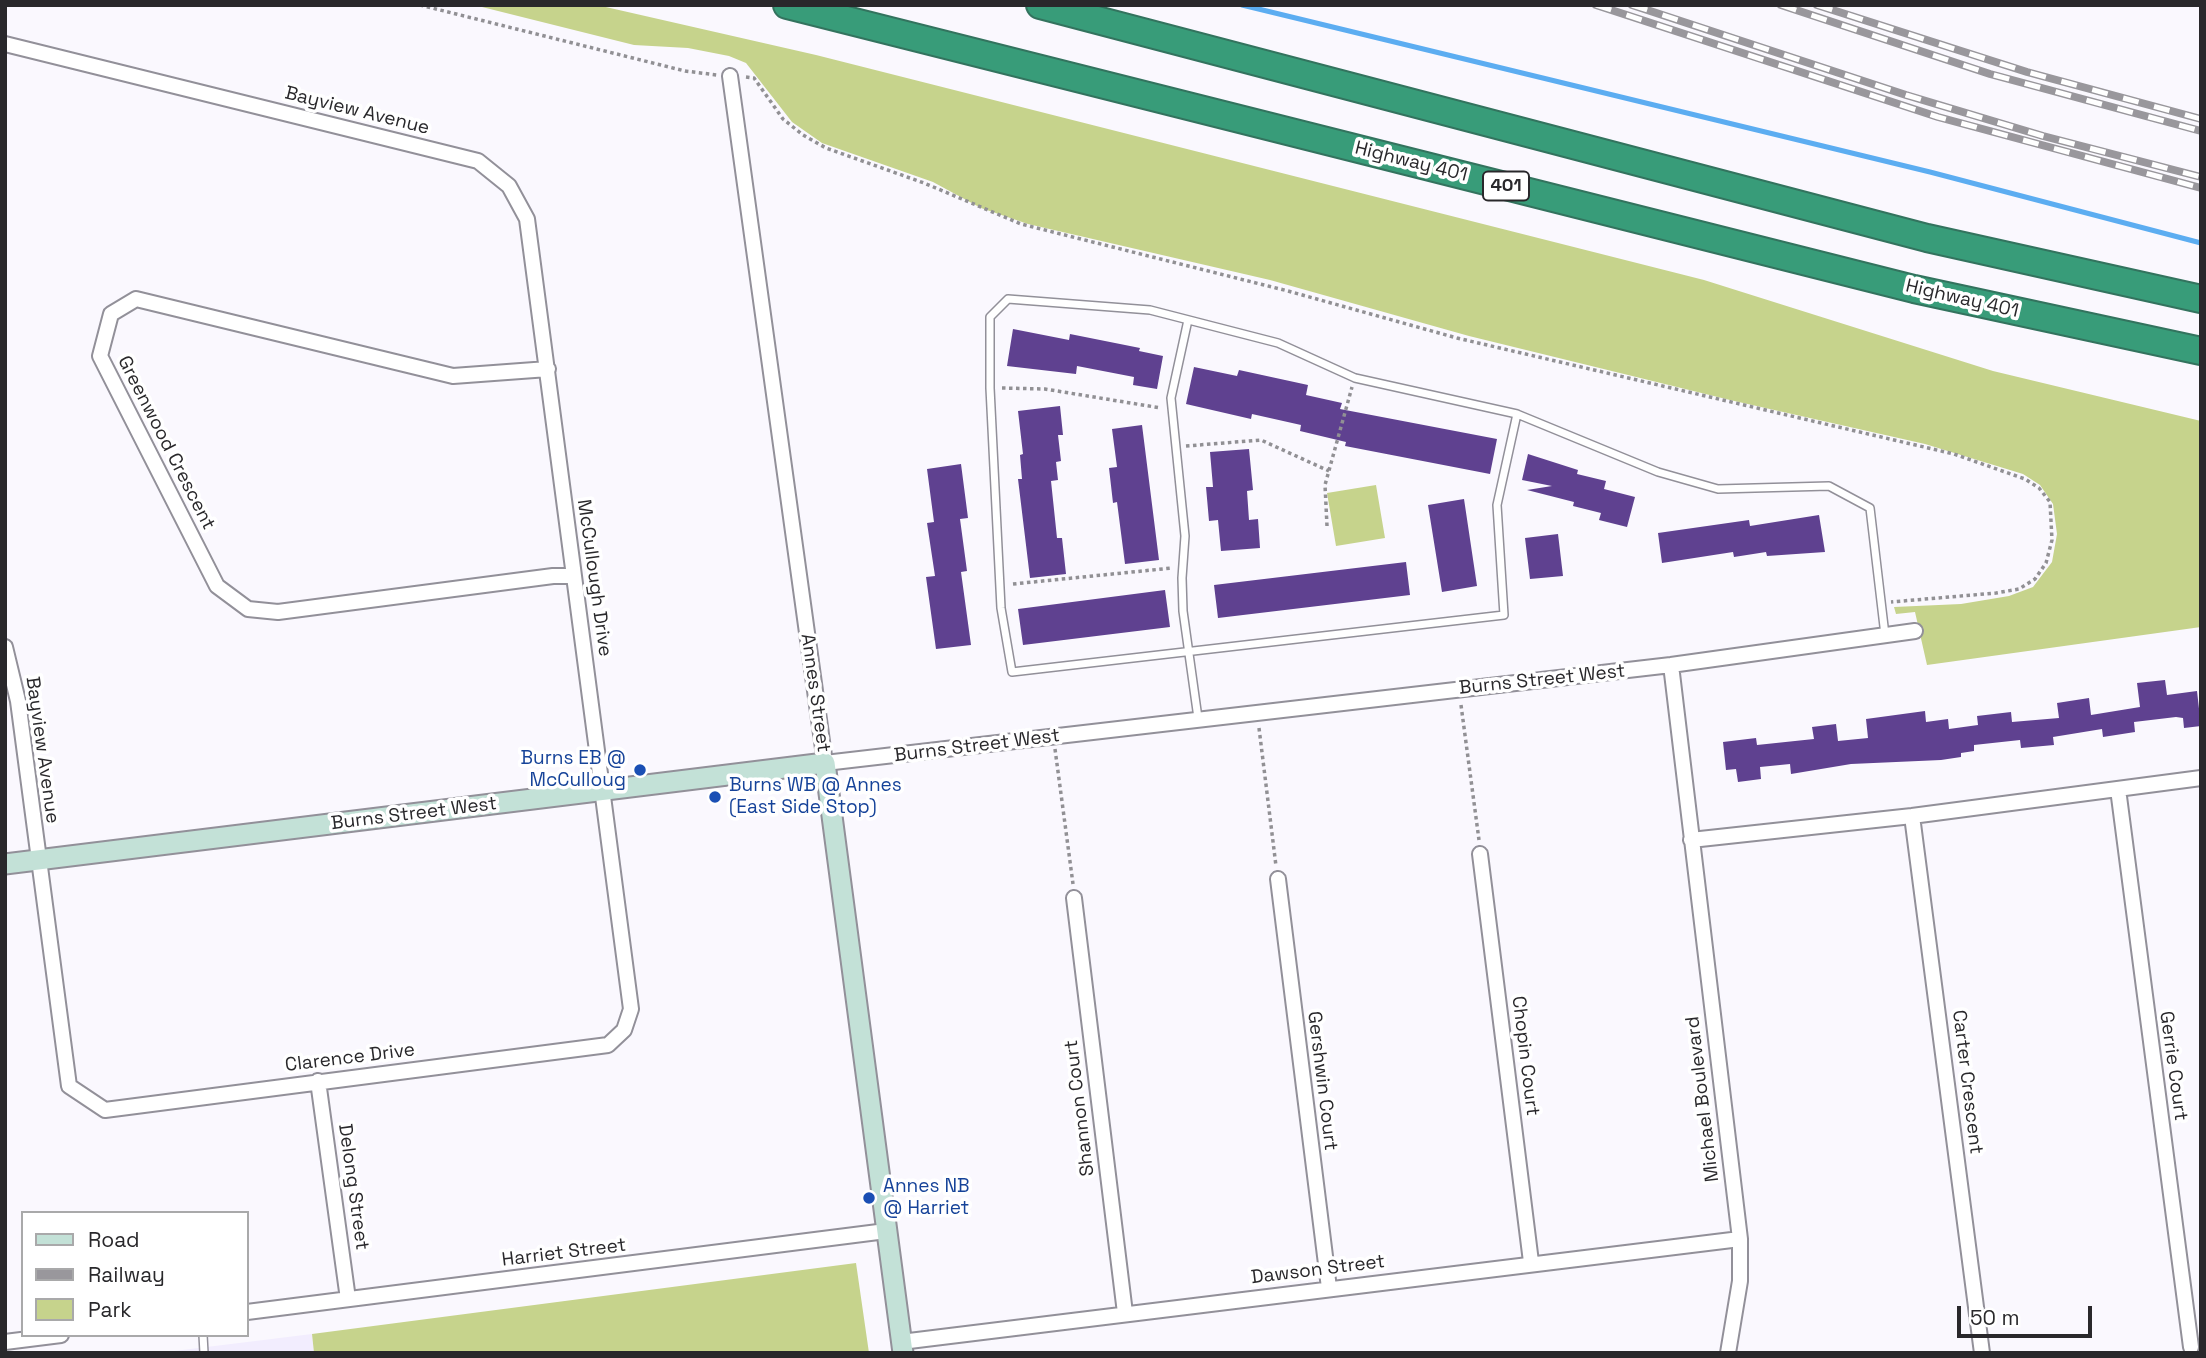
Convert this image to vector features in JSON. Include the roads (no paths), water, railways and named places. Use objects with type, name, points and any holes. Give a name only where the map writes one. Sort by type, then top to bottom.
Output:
[{"type":"highway","name":"Highway 401","points":[[787,5],[1914,289],[2201,351]]},
{"type":"highway","points":[[1040,5],[1927,238],[2201,299]]},
{"type":"street","name":"Bayview Avenue","points":[[5,44],[478,161],[509,186],[527,219],[548,369]]},
{"type":"street","name":"Annes Street","points":[[730,76],[902,1347]]},
{"type":"street","name":"Greenwood Crescent","points":[[548,369],[453,376],[136,299],[111,314],[100,356],[217,586],[248,608],[278,612],[553,576],[574,576]]},
{"type":"street","name":"McCullough Drive","points":[[548,369],[604,791]]},
{"type":"street","name":"Burns Street West","points":[[5,864],[1198,718],[1671,665],[1915,631]]},
{"type":"street","name":"Bayview Avenue","points":[[5,647],[18,701],[39,860]]},
{"type":"street","name":"Michael Boulevard","points":[[1671,665],[1740,1239],[1740,1281],[1728,1353]]},
{"type":"street","points":[[1691,840],[1912,816],[2201,778]]},
{"type":"street","name":"Gerrie Court","points":[[2118,789],[2191,1348]]},
{"type":"street","name":"Clarence Drive","points":[[39,860],[69,1086],[105,1110],[608,1045],[624,1030],[631,1009],[604,791]]},
{"type":"street","name":"Carter Crescent","points":[[1912,816],[1982,1353]]},
{"type":"street","name":"Chopin Court","points":[[1480,854],[1531,1262]]},
{"type":"street","name":"Gershwin Court","points":[[1278,878],[1329,1288]]},
{"type":"street","name":"Shannon Court","points":[[1074,898],[1125,1313]]},
{"type":"street","name":"Delong Street","points":[[318,1081],[348,1299]]},
{"type":"street","name":"Harriet Street","points":[[248,1312],[886,1231]]},
{"type":"street","name":"Dawson Street","points":[[902,1347],[1125,1313],[1531,1262],[1740,1239]]},
{"type":"street","points":[[5,1342],[45,1337]]},
{"type":"lane","points":[[1517,414],[1497,505],[1504,615],[1188,654],[1012,672],[1000,585],[990,388],[990,317],[1008,299],[1150,310],[1278,343],[1355,378],[1517,414],[1658,472],[1718,489],[1829,486],[1870,508],[1885,635]]},
{"type":"lane","points":[[1188,320],[1174,376],[1172,409],[1185,537],[1183,566],[1188,654],[1198,718]]},
{"type":"waterway","points":[[1242,5],[1930,172],[2201,243]]},
{"type":"railway","points":[[1596,5],[1938,117],[2201,188]]},
{"type":"railway","points":[[1632,5],[1906,95],[2043,136],[2201,177]]},
{"type":"railway","points":[[1781,5],[1990,74],[2201,131]]},
{"type":"railway","points":[[1817,5],[2027,72],[2201,119]]},
{"type":"place","name":"Burns EB @ McCulloug","points":[[640,770]]},
{"type":"place","name":"Burns WB @ Annes (East Side Stop)","points":[[715,797]]},
{"type":"place","name":"Annes NB @ Harriet","points":[[869,1198]]}]
